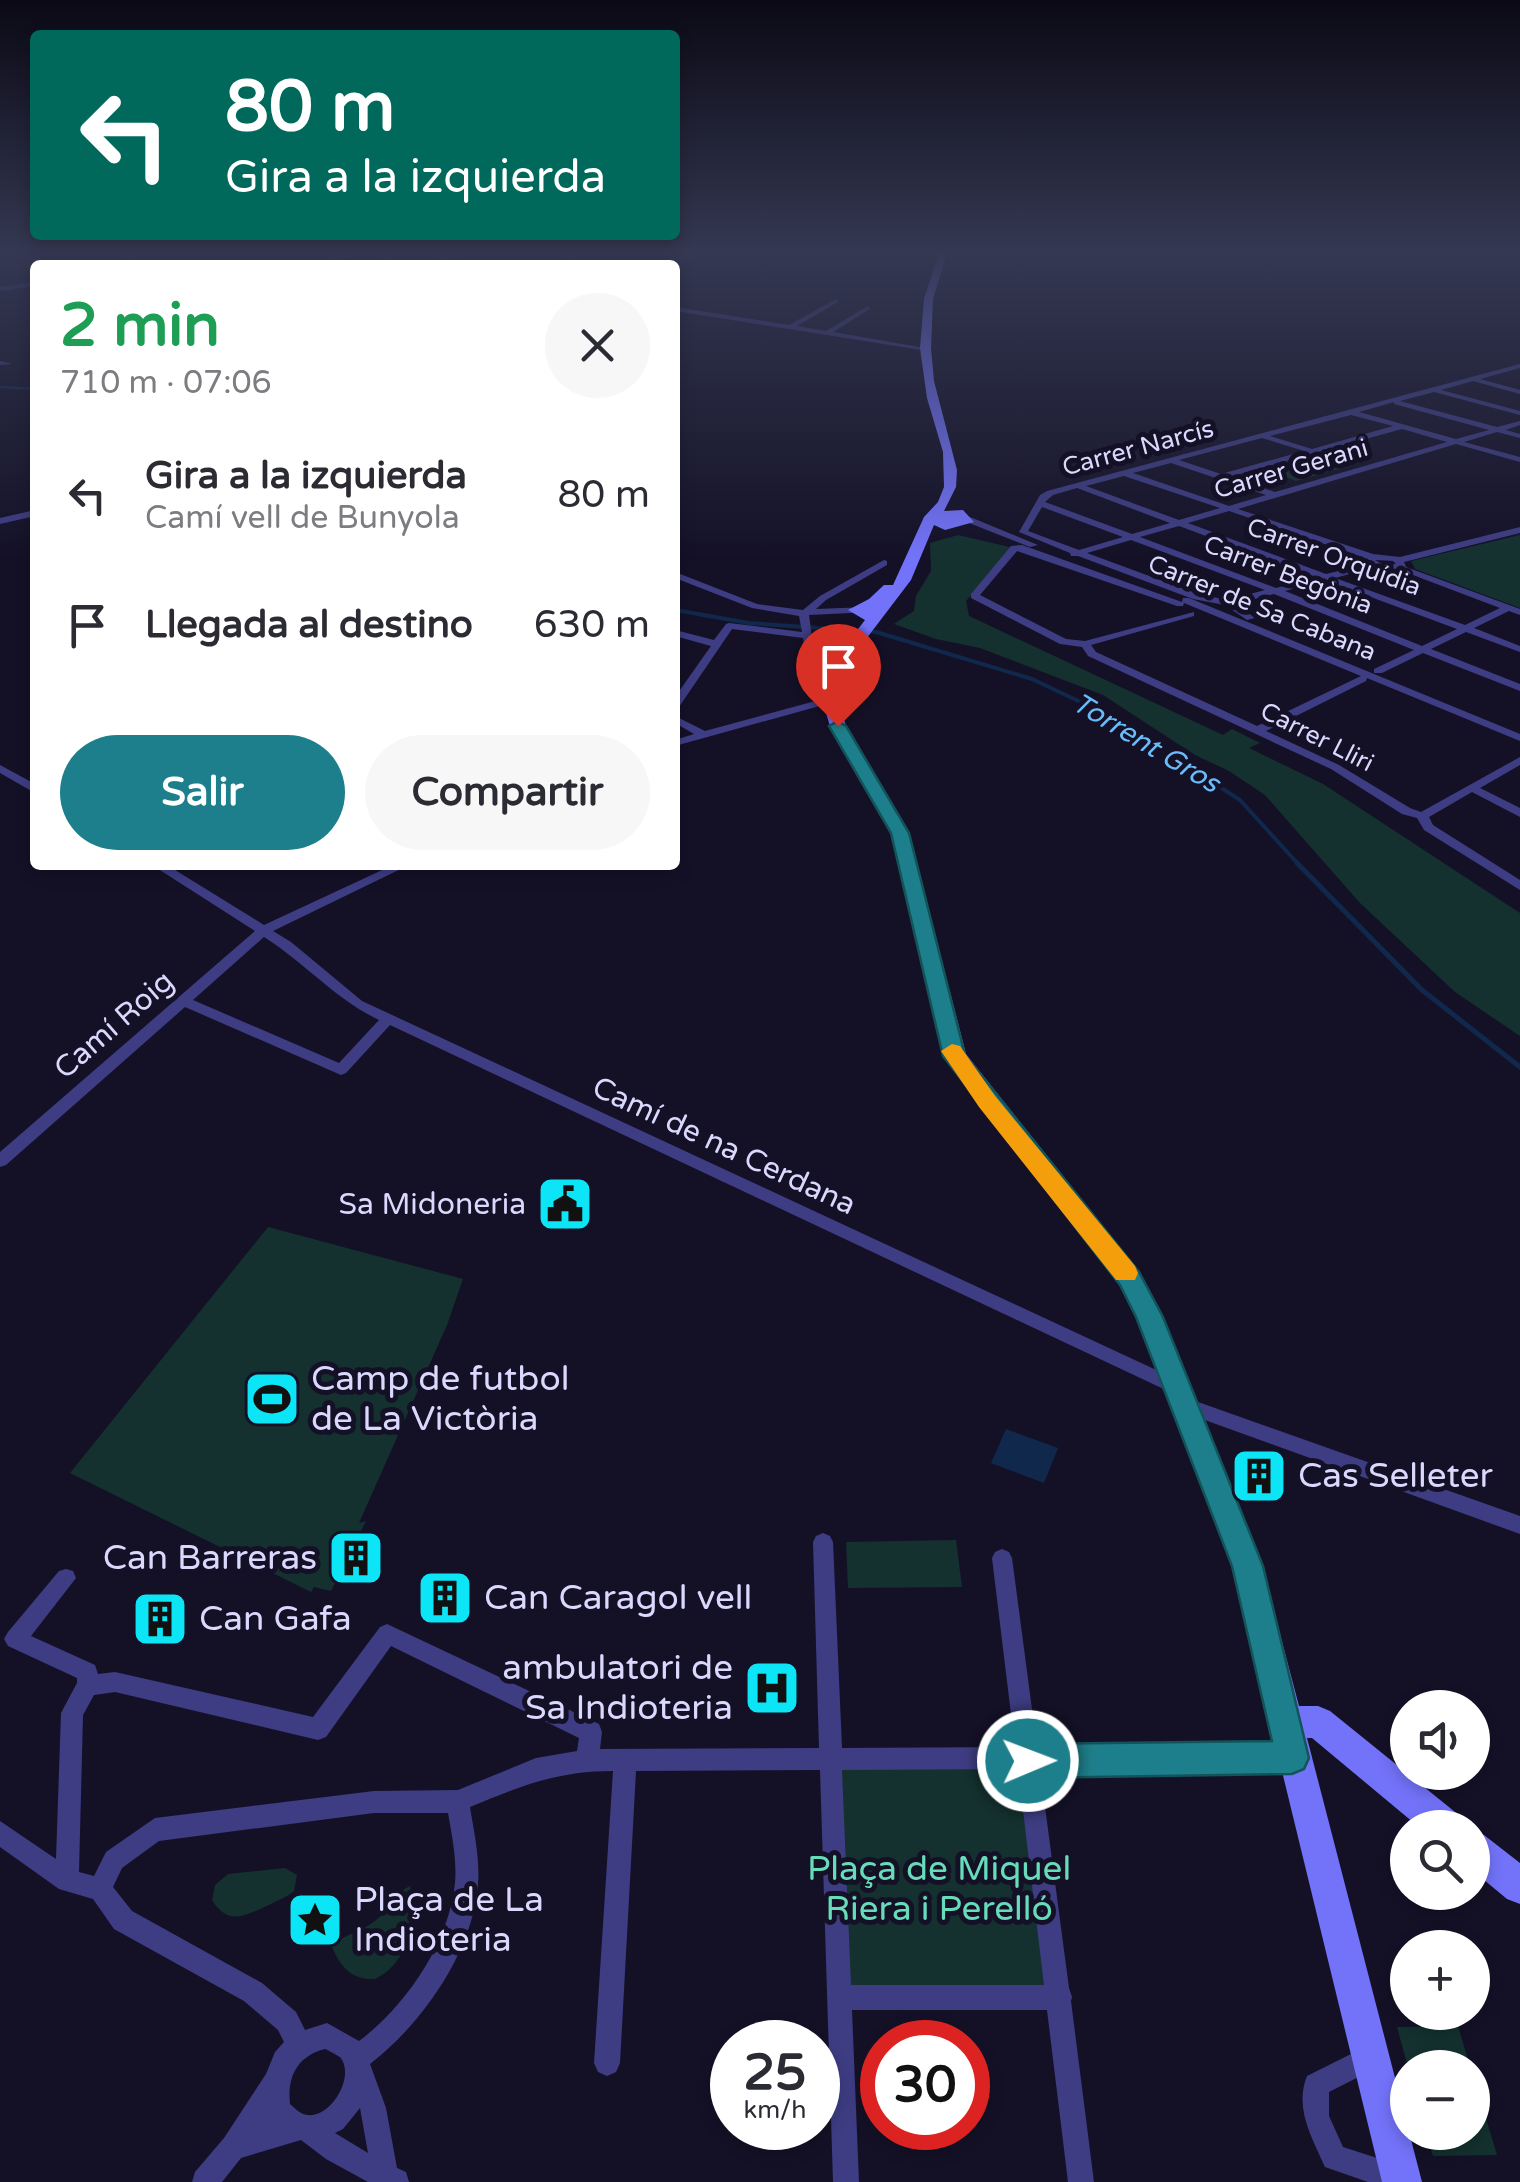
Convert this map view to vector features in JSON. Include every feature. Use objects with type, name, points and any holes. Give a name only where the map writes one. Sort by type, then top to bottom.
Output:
[{"type":"street","points":[[680,742],[822,693],[856,640],[904,580],[916,546],[946,521],[951,459],[934,407],[929,355]]},
{"type":"street","name":"Carrer Narcís","points":[[1074,554],[1023,532],[1050,492],[1517,369]]},
{"type":"street","points":[[1472,379],[1520,392]]},
{"type":"street","points":[[1433,390],[1520,413]]},
{"type":"street","points":[[1393,401],[1520,436]]},
{"type":"street","points":[[1350,412],[1520,460]]},
{"type":"street","name":"Carrer Gerani","points":[[1074,554],[1520,423]]},
{"type":"street","points":[[1220,477],[1400,427]]},
{"type":"street","points":[[1263,436],[1312,451]]},
{"type":"street","points":[[1170,460],[1276,495]]},
{"type":"street","points":[[1124,473],[1372,561],[1400,564],[1514,610]]},
{"type":"street","name":"Carrer Orquídia","points":[[1077,485],[1332,576],[1520,649]]},
{"type":"street","name":"Carrer Begònia","points":[[1040,503],[1520,688]]},
{"type":"street","points":[[0,521],[30,513]]},
{"type":"street","name":"Carrer de Sa Cabana","points":[[946,521],[985,528],[1238,616],[1519,739]]},
{"type":"street","points":[[1400,564],[1520,530]]},
{"type":"street","name":"Carrer Lliri","points":[[1187,600],[1022,548],[1014,548],[974,596],[1064,642],[1085,644],[1092,654],[1335,767],[1406,811],[1422,816],[1428,827],[1520,886]]},
{"type":"street","points":[[1074,554],[1187,600],[1228,603],[1332,576],[1372,561]]},
{"type":"street","points":[[884,563],[823,598],[806,616],[806,635],[822,693],[900,833],[954,1056],[1130,1279],[1248,1566],[1288,1740],[1401,2180]]},
{"type":"street","points":[[680,577],[755,606],[806,616],[855,610],[874,602],[904,580]]},
{"type":"street","points":[[1187,600],[1191,614]]},
{"type":"street","points":[[1228,603],[1238,616]]},
{"type":"street","points":[[855,610],[878,615]]},
{"type":"street","points":[[1378,671],[1514,610]]},
{"type":"street","points":[[1085,644],[1191,614],[1216,619],[1519,739]]},
{"type":"street","points":[[1216,619],[1238,616],[1378,671],[1519,739]]},
{"type":"street","points":[[680,698],[729,626],[806,635]]},
{"type":"street","points":[[680,634],[716,644]]},
{"type":"street","points":[[1256,731],[1362,679]]},
{"type":"street","points":[[680,722],[704,735]]},
{"type":"street","points":[[1422,816],[1520,760]]},
{"type":"street","points":[[0,768],[30,786]]},
{"type":"street","points":[[1472,788],[1520,813]]},
{"type":"street","name":"Camí de na Cerdana","points":[[166,870],[264,930],[346,996],[387,1019],[1180,1396],[1520,1525]]},
{"type":"street","name":"Camí Roig","points":[[0,1161],[264,930],[392,870]]},
{"type":"street","points":[[183,1001],[341,1070],[387,1019]]},
{"type":"street","points":[[822,1542],[846,2182]]},
{"type":"street","points":[[1002,1558],[1081,2182]]},
{"type":"street","points":[[66,1578],[15,1639],[87,1672],[88,1685],[72,1713],[67,1881]]},
{"type":"street","points":[[88,1685],[115,1682],[318,1729],[387,1634],[591,1732],[586,1760]]},
{"type":"street","points":[[100,1889],[114,1860],[155,1830],[374,1802],[458,1801],[536,1769],[586,1760],[1028,1761],[1288,1740],[1318,1722],[1426,1810]]},
{"type":"street","points":[[607,2063],[625,1762]]},
{"type":"street","points":[[233,2147],[333,2120],[352,2097],[357,2065],[400,2022],[445,1956],[466,1890],[458,1801]]},
{"type":"street","points":[[0,1833],[67,1881],[100,1889],[123,1920],[253,1992],[287,2022],[299,2044]]},
{"type":"street","points":[[1490,1862],[1520,1886]]},
{"type":"street","points":[[838,1998],[1060,1997]]},
{"type":"street","points":[[205,2182],[233,2147],[289,2054],[299,2044],[327,2036],[350,2047],[373,2108],[390,2178]]},
{"type":"street","points":[[1371,2057],[1316,2085],[1316,2117],[1334,2158],[1401,2180]]},
{"type":"street","points":[[276,2081],[278,2111],[335,2150],[390,2178]]},
{"type":"green space","points":[[1309,455],[1342,468],[1296,481],[1272,472],[1254,476],[1261,481],[1252,484],[1233,476]]},
{"type":"green space","points":[[958,535],[1014,548],[966,601],[969,616],[1223,735],[1232,729],[1260,743],[1249,748],[1323,784],[1520,913],[1520,1036],[1455,992],[1360,903],[1265,795],[1229,771],[1195,755],[1103,695],[980,648],[936,639],[894,624],[914,611],[916,596],[931,571],[930,543]]},
{"type":"green space","points":[[1520,535],[1520,608],[1415,569],[1411,561]]},
{"type":"green space","name":"Camp de futbol de La Victòria","points":[[268,1227],[463,1279],[447,1325],[359,1523],[366,1521],[331,1591],[314,1587],[311,1592],[70,1473]]},
{"type":"green space","points":[[956,1540],[962,1587],[848,1588],[846,1542]]},
{"type":"green space","name":"Plaça de Miquel Riera i Perelló","points":[[1028,1761],[1060,1997],[838,1998],[829,1762]]},
{"type":"green space","points":[[285,1868],[297,1875],[294,1891],[254,1912],[225,1914],[212,1900],[215,1885],[228,1874]]},
{"type":"green space","points":[[410,1886],[411,1926],[396,1963],[375,1979],[353,1975],[332,1947],[375,1921]]},
{"type":"green space","points":[[1398,2030],[1459,2030],[1465,2050],[1403,2050]]},
{"type":"green space","points":[[1490,2132],[1497,2155],[1433,2156],[1431,2150],[1490,2150]]},
{"type":"water","points":[[1006,1429],[1058,1448],[1044,1483],[991,1463]]},
{"type":"waterway","name":"Torrent Gros","points":[[0,387],[30,389]]},
{"type":"waterway","name":"Torrent Gros","points":[[680,611],[749,623],[876,632],[1032,679],[1110,716],[1240,800],[1299,865]]},
{"type":"waterway","name":"Torrent Gros","points":[[1297,863],[1422,990],[1520,1067]]},
{"type":"slow traffic","points":[[952,1051],[987,1101],[1126,1273]]},
{"type":"place","name":"Sa Midoneria","points":[[565,1204]]},
{"type":"place","name":"Camp de futbol de La Victòria","points":[[272,1399]]},
{"type":"place","name":"Cas Selleter","points":[[1259,1476]]},
{"type":"place","name":"Can Barreras","points":[[356,1558]]},
{"type":"place","name":"Can Caragol vell","points":[[445,1598]]},
{"type":"place","name":"Can Gafa","points":[[160,1619]]},
{"type":"place","name":"ambulatori de Sa Indioteria","points":[[772,1688]]},
{"type":"place","name":"Plaça de La Indioteria","points":[[315,1920]]},
{"type":"route","points":[[838,726],[900,833],[924,924],[946,1036],[954,1056],[1130,1279],[1149,1317],[1248,1566],[1292,1758],[1028,1761]]}]
